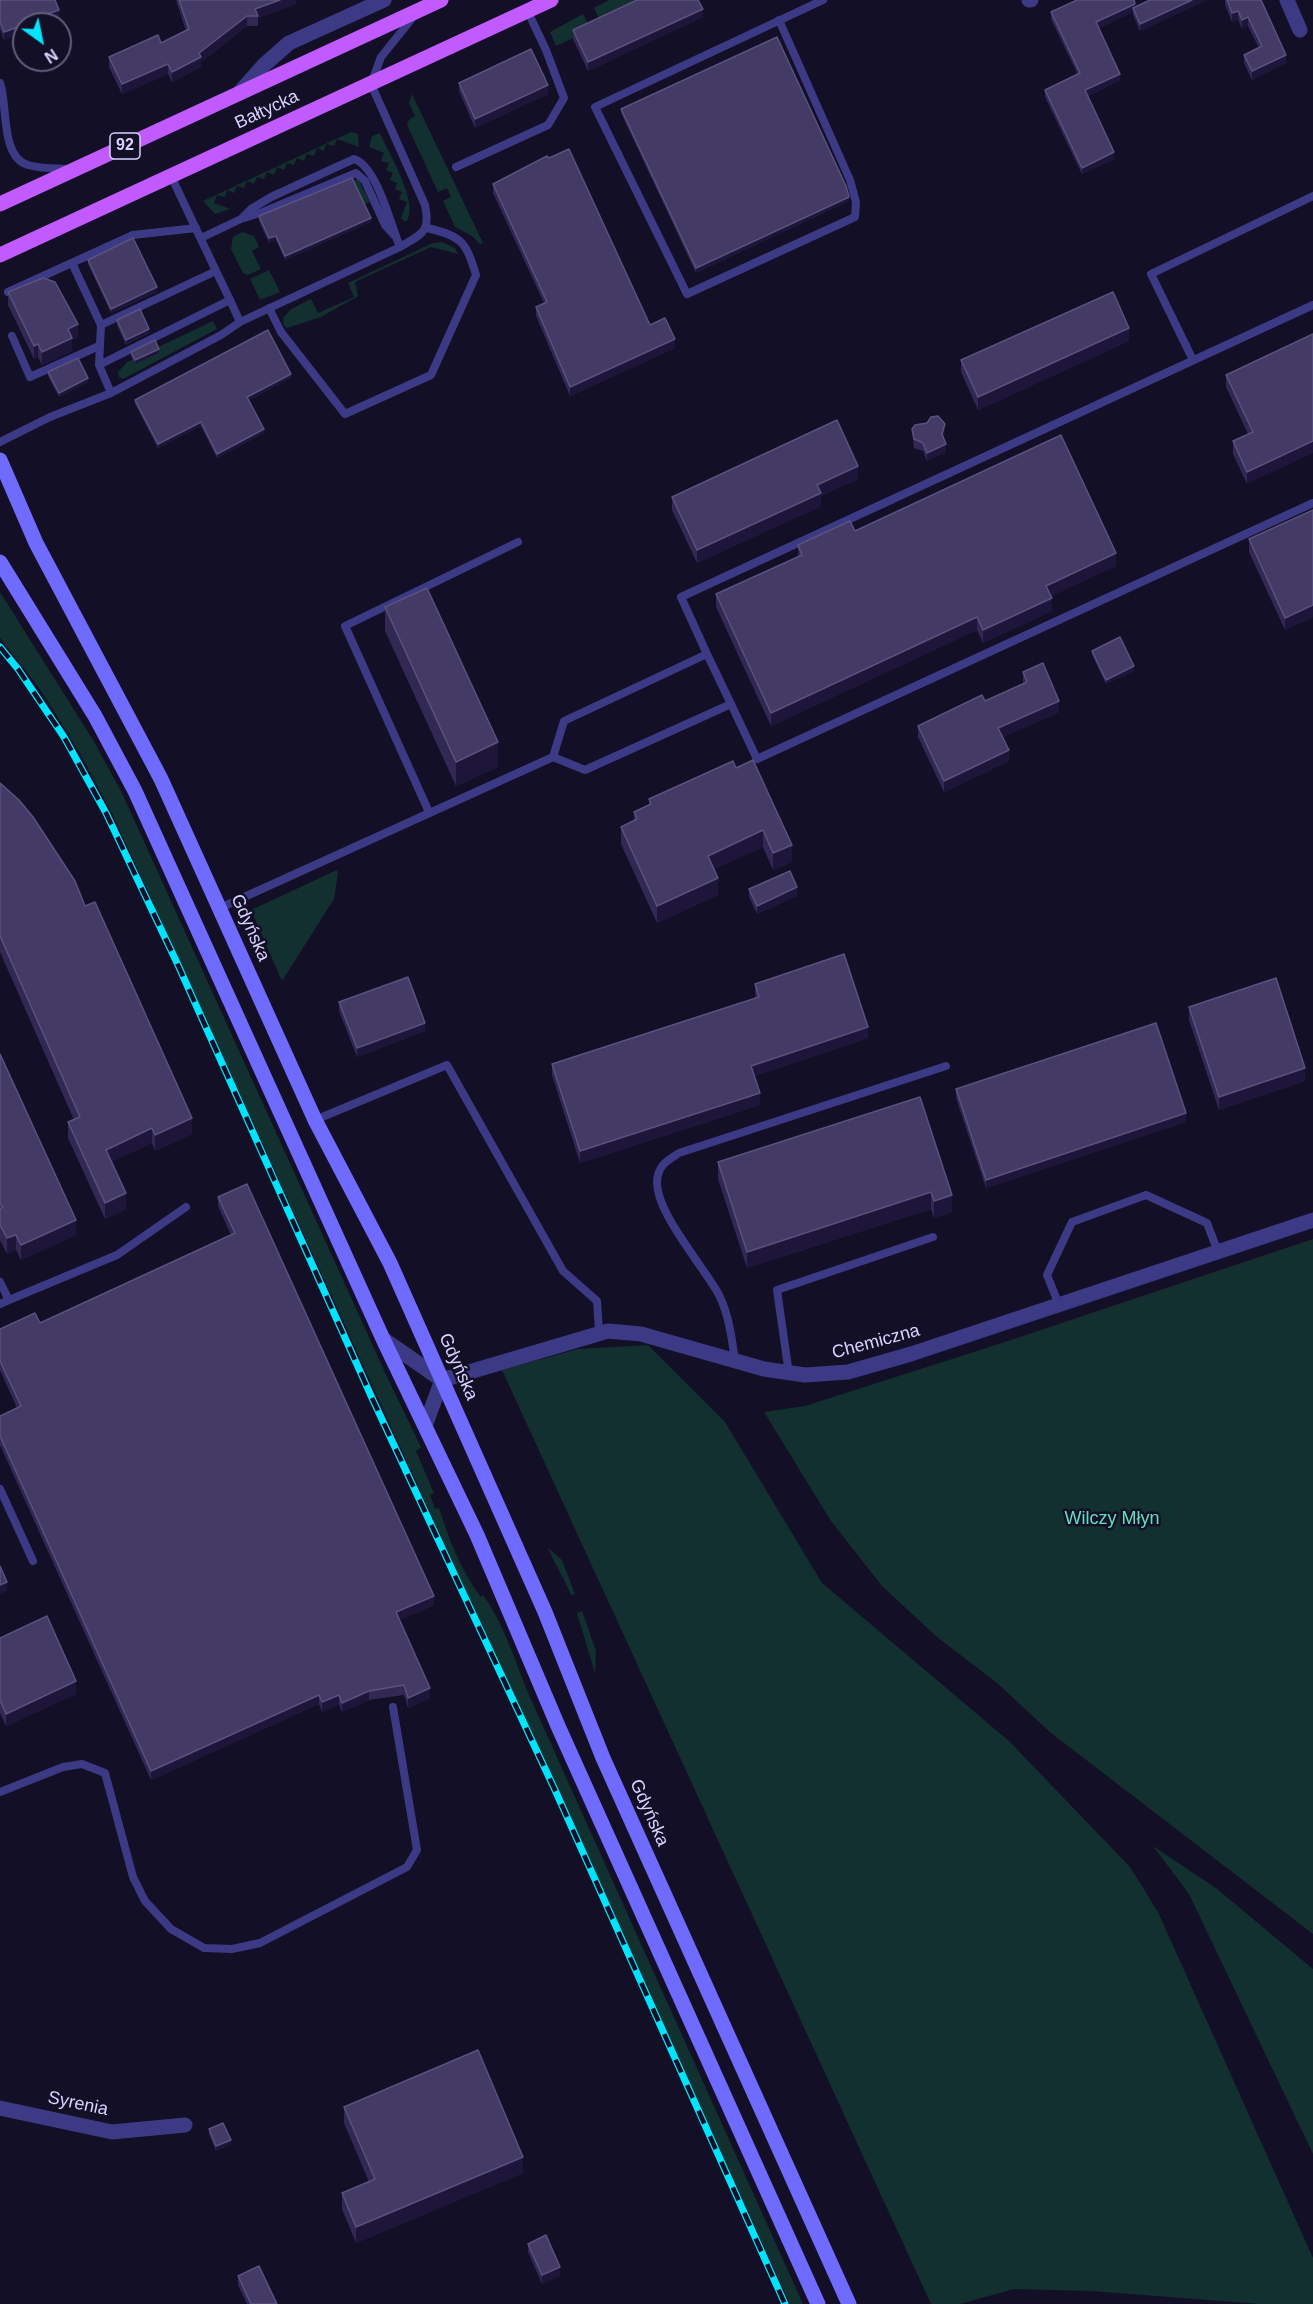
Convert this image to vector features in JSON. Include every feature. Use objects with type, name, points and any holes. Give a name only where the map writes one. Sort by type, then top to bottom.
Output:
[{"type":"main road","name":"Bałtycka","points":[[4,200],[441,0]]},
{"type":"main road","name":"Bałtycka","points":[[0,255],[551,0]]},
{"type":"main road","name":"Gdyńska","points":[[0,460],[36,543],[161,779],[315,1120],[390,1263],[545,1612],[603,1758],[849,2304]]},
{"type":"main road","points":[[0,562],[122,763],[383,1339],[477,1535],[558,1726],[818,2304]]},
{"type":"street","points":[[239,93],[264,65],[289,43],[384,0]]},
{"type":"street","points":[[1287,0],[1300,30]]},
{"type":"street","name":"Chemiczna","points":[[442,1380],[600,1331],[640,1334],[735,1362],[789,1374],[831,1375],[866,1368],[1313,1220]]},
{"type":"street","points":[[383,1339],[442,1380],[425,1426]]},
{"type":"street","name":"Syrenia","points":[[0,2108],[112,2132],[185,2125]]},
{"type":"lane","points":[[779,20],[850,180],[856,202],[855,217],[687,294],[596,106],[779,20],[823,0]]},
{"type":"lane","points":[[0,442],[50,417],[111,393],[221,335],[240,322],[400,247],[419,236],[427,228],[428,218],[425,205],[371,84],[381,57],[419,10]]},
{"type":"lane","points":[[456,167],[548,124],[564,98],[546,50],[528,12]]},
{"type":"lane","points":[[0,83],[4,93],[3,139],[16,155],[27,165],[74,169]]},
{"type":"lane","points":[[241,219],[251,209],[271,197],[354,159],[360,161],[369,171],[393,224],[395,237]]},
{"type":"lane","points":[[201,238],[241,219],[356,173],[364,181],[385,225],[400,247]]},
{"type":"lane","points":[[171,176],[240,322]]},
{"type":"lane","points":[[1193,360],[1151,274],[1313,195]]},
{"type":"lane","points":[[8,292],[134,235],[196,228]]},
{"type":"lane","points":[[269,308],[281,332],[345,414],[431,375],[476,275],[468,249],[459,240],[444,232],[427,228]]},
{"type":"lane","points":[[72,263],[101,325],[99,365],[111,393]]},
{"type":"lane","points":[[101,325],[216,271]]},
{"type":"lane","points":[[99,365],[230,300]]},
{"type":"lane","points":[[1313,305],[681,597],[757,759],[1313,503]]},
{"type":"lane","points":[[12,336],[30,377],[99,346]]},
{"type":"lane","points":[[429,812],[345,626],[518,543]]},
{"type":"lane","points":[[553,756],[564,721],[707,654]]},
{"type":"lane","points":[[220,908],[553,756],[585,770],[730,704]]},
{"type":"lane","points":[[315,1120],[447,1065],[563,1271],[597,1301],[600,1331]]},
{"type":"lane","points":[[735,1362],[731,1329],[720,1296],[663,1209],[656,1191],[658,1175],[664,1162],[679,1153],[946,1066]]},
{"type":"lane","points":[[1059,1305],[1047,1275],[1072,1222],[1146,1195],[1207,1223],[1218,1252]]},
{"type":"lane","points":[[0,1282],[4,1302],[117,1255],[186,1207]]},
{"type":"lane","points":[[789,1374],[777,1290],[933,1237]]},
{"type":"lane","points":[[0,1489],[33,1561]]},
{"type":"lane","points":[[0,1792],[63,1767],[82,1764],[105,1773],[133,1877],[145,1901],[171,1929],[204,1948],[232,1949],[260,1943],[407,1867],[417,1850],[393,1707]]},
{"type":"green space","points":[[609,0],[656,0],[602,25],[594,8]]},
{"type":"green space","points":[[583,14],[591,30],[556,46],[550,32]]},
{"type":"green space","points":[[412,94],[483,243],[480,244],[472,236],[455,227],[443,201],[451,197],[447,188],[438,192],[407,125],[409,120],[415,116],[409,103]]},
{"type":"green space","points":[[351,132],[358,134],[359,147],[337,139],[334,146],[326,144],[324,151],[317,148],[314,156],[307,154],[304,161],[297,158],[294,165],[287,163],[284,170],[277,167],[274,175],[267,172],[264,179],[257,177],[254,184],[247,181],[244,188],[237,186],[234,193],[227,190],[225,197],[217,195],[214,203],[230,209],[215,214],[203,201]]},
{"type":"green space","points":[[380,133],[406,190],[410,213],[407,221],[401,218],[407,202],[399,199],[402,192],[395,189],[397,183],[390,180],[393,173],[386,170],[389,163],[381,161],[384,153],[369,147],[372,136]]},
{"type":"green space","points":[[350,178],[359,181],[370,202],[363,205]]},
{"type":"green space","points":[[242,232],[254,236],[259,247],[252,251],[261,269],[248,275],[243,273],[231,249],[233,237]]},
{"type":"green space","points":[[442,242],[455,248],[458,254],[431,247],[355,282],[358,296],[321,317],[287,328],[284,326],[283,318],[291,309],[311,299],[318,313],[354,297],[348,283],[433,243]]},
{"type":"green space","points":[[269,270],[280,292],[260,300],[250,279]]},
{"type":"green space","points":[[213,321],[217,329],[123,379],[119,377],[118,372],[127,362]]},
{"type":"green space","points":[[0,592],[93,740],[121,791],[421,1447],[416,1451],[434,1493],[430,1495],[435,1509],[439,1508],[451,1543],[467,1576],[481,1597],[483,1595],[503,1630],[529,1695],[803,2304],[790,2304],[114,817],[81,755],[54,711],[0,638]]},
{"type":"green space","points":[[337,870],[334,899],[282,981],[251,910]]},
{"type":"green space","name":"Wilczy Młyn","points":[[1313,1239],[1313,1934],[1051,1733],[997,1683],[937,1637],[882,1586],[831,1521],[764,1412],[805,1406]]},
{"type":"green space","points":[[648,1345],[725,1422],[822,1583],[1009,1741],[1130,1867],[1158,1912],[1313,2258],[1313,2304],[1260,2304],[1091,2291],[1014,2289],[960,2304],[931,2304],[502,1370],[578,1349]]},
{"type":"green space","points":[[548,1548],[562,1560],[575,1594],[571,1595]]},
{"type":"green space","points":[[582,1611],[596,1651],[595,1673],[577,1613]]},
{"type":"green space","points":[[1153,1846],[1216,1888],[1313,1969],[1313,2154],[1189,1894]]},
{"type":"building","points":[[0,0],[55,0],[59,10],[12,12],[12,29],[4,32],[0,22]]},
{"type":"building","points":[[179,0],[280,0],[255,9],[258,16],[247,16],[199,53],[201,57],[172,72],[168,64],[122,84],[109,57],[158,35],[161,43],[189,29]]},
{"type":"building","points":[[637,0],[698,0],[703,9],[588,62],[573,30]]},
{"type":"building","points":[[1077,0],[1134,0],[1135,4],[1096,22],[1120,74],[1085,90],[1114,152],[1082,168],[1045,90],[1080,73],[1051,12]]},
{"type":"building","points":[[1150,0],[1192,0],[1140,24],[1133,8]]},
{"type":"building","points":[[1227,0],[1261,0],[1286,55],[1252,71],[1244,55],[1262,46],[1248,17],[1242,20],[1238,11],[1232,13]]},
{"type":"building","points":[[777,37],[849,197],[696,268],[621,109]]},
{"type":"building","points":[[531,49],[548,85],[475,119],[459,83]]},
{"type":"building","points":[[569,149],[650,325],[665,318],[675,339],[570,387],[536,307],[547,302],[493,184],[547,156],[549,158]]},
{"type":"building","points":[[352,178],[371,218],[285,256],[276,236],[269,238],[259,216]]},
{"type":"building","points":[[133,238],[157,287],[111,309],[88,260]]},
{"type":"building","points":[[43,278],[55,282],[78,324],[68,329],[72,338],[42,352],[38,344],[34,346],[8,292]]},
{"type":"building","points":[[1113,292],[1129,328],[978,397],[961,360]]},
{"type":"building","points":[[140,309],[149,329],[126,340],[117,320]]},
{"type":"building","points":[[268,330],[291,374],[247,397],[264,429],[217,454],[201,422],[158,444],[135,400]]},
{"type":"building","points":[[1313,334],[1313,441],[1247,472],[1233,441],[1253,432],[1226,375]]},
{"type":"building","points":[[155,340],[159,349],[135,360],[131,352]]},
{"type":"building","points":[[78,358],[88,378],[59,393],[48,372]]},
{"type":"building","points":[[938,416],[945,424],[942,434],[946,444],[927,453],[923,443],[914,439],[912,429],[915,425],[927,423],[931,417]]},
{"type":"building","points":[[837,420],[858,466],[817,485],[821,493],[697,550],[672,497]]},
{"type":"building","points":[[1061,435],[1116,553],[1046,586],[1052,598],[983,630],[977,617],[771,713],[716,594],[802,555],[798,545],[850,521],[855,531]]},
{"type":"building","points":[[1313,510],[1313,605],[1285,618],[1249,539]]},
{"type":"building","points":[[427,588],[498,742],[456,762],[385,607]]},
{"type":"building","points":[[1120,637],[1134,666],[1106,680],[1092,651]]},
{"type":"building","points":[[1043,663],[1059,701],[998,728],[1009,750],[944,781],[918,726],[982,695],[985,701],[1027,682],[1023,672]]},
{"type":"building","points":[[753,760],[792,845],[773,853],[763,830],[708,856],[718,878],[657,906],[621,827],[637,819],[634,812],[651,804],[649,799],[733,761],[736,768]]},
{"type":"building","points":[[0,783],[33,817],[75,881],[85,906],[95,902],[192,1118],[155,1135],[152,1128],[106,1150],[126,1193],[105,1203],[68,1122],[80,1117],[0,936]]},
{"type":"building","points":[[790,871],[797,887],[757,906],[749,889]]},
{"type":"building","points":[[844,954],[868,1027],[751,1066],[760,1093],[580,1151],[552,1064],[759,997],[755,984]]},
{"type":"building","points":[[408,977],[425,1023],[357,1048],[339,1002]]},
{"type":"building","points":[[1276,978],[1305,1068],[1219,1097],[1189,1007]]},
{"type":"building","points":[[1156,1023],[1186,1113],[986,1180],[956,1089]]},
{"type":"building","points":[[0,1054],[76,1220],[21,1245],[16,1235],[7,1238],[0,1225],[0,1209],[3,1207],[0,1204]]},
{"type":"building","points":[[920,1097],[952,1195],[934,1201],[931,1192],[747,1252],[718,1162]]},
{"type":"building","points":[[247,1184],[434,1596],[396,1612],[430,1688],[408,1698],[404,1685],[369,1691],[342,1703],[339,1695],[322,1702],[319,1695],[151,1771],[0,1436],[0,1416],[21,1406],[0,1361],[0,1329],[35,1313],[40,1323],[235,1233],[218,1197]]},
{"type":"building","points":[[0,1566],[7,1582],[0,1585]]},
{"type":"building","points":[[47,1616],[76,1681],[6,1714],[0,1700],[0,1638]]},
{"type":"building","points":[[478,2050],[523,2157],[356,2227],[342,2193],[375,2179],[344,2107]]},
{"type":"building","points":[[223,2123],[231,2140],[216,2146],[209,2129]]},
{"type":"building","points":[[546,2235],[560,2267],[542,2275],[528,2244]]},
{"type":"building","points":[[259,2266],[277,2304],[251,2304],[238,2276]]},
{"type":"railway","points":[[0,647],[18,669],[64,737],[106,813],[178,965],[372,1398],[555,1790],[785,2304]]}]
